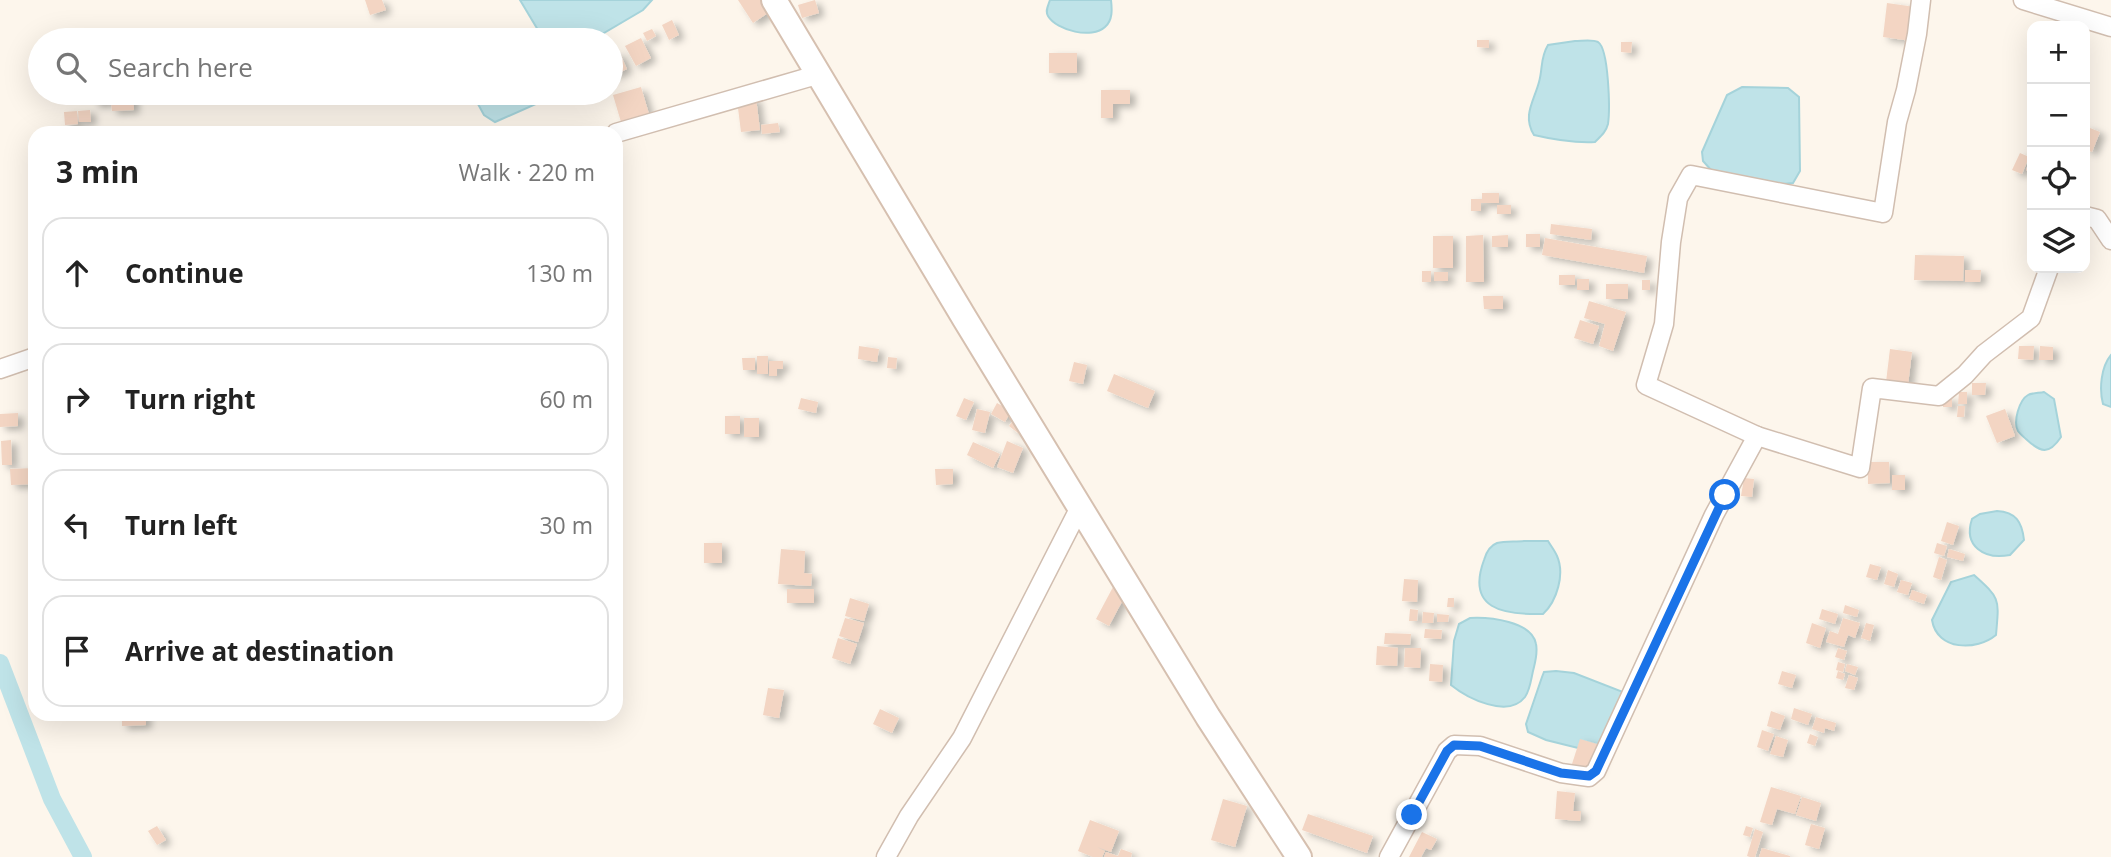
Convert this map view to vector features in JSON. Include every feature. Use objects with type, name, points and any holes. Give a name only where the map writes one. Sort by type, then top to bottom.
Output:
[{"type":"street","points":[[774,0],[964,319],[1208,717],[1299,857]]},
{"type":"street","points":[[1921,0],[1906,90],[1897,122],[1883,213],[1691,175],[1678,198],[1664,324],[1646,385],[1757,436],[1860,468],[1872,388],[1939,396],[1965,375],[1984,354],[2031,318],[2047,273]]},
{"type":"street","points":[[2023,0],[2111,27]]},
{"type":"street","points":[[623,132],[820,74]]},
{"type":"street","points":[[2090,217],[2097,219],[2111,240]]},
{"type":"street","points":[[0,369],[28,359]]},
{"type":"street","points":[[1389,857],[1447,751],[1454,745],[1480,746],[1561,773],[1589,776],[1596,771],[1714,515],[1757,436]]},
{"type":"street","points":[[886,857],[909,816],[962,738],[1080,507]]},
{"type":"water","points":[[520,0],[652,0],[643,10],[612,28],[537,28]]},
{"type":"water","points":[[1050,0],[1111,0],[1111,18],[1099,31],[1075,32],[1059,26],[1048,16]]},
{"type":"water","points":[[1575,41],[1598,42],[1607,67],[1608,124],[1605,132],[1595,142],[1564,141],[1534,135],[1529,121],[1530,108],[1548,45]]},
{"type":"water","points":[[1742,87],[1788,88],[1799,97],[1800,171],[1793,183],[1782,184],[1712,171],[1703,161],[1702,152],[1727,95]]},
{"type":"water","points":[[479,105],[534,105],[495,122],[484,115]]},
{"type":"water","points":[[2111,355],[2111,407],[2103,404],[2101,385],[2105,366]]},
{"type":"water","points":[[2044,392],[2054,399],[2061,437],[2053,447],[2045,450],[2036,447],[2021,434],[2016,422],[2025,398],[2029,394]]},
{"type":"water","points":[[1997,511],[2009,513],[2017,519],[2022,528],[2024,540],[2010,555],[1984,553],[1973,544],[1970,537],[1972,519],[1980,514]]},
{"type":"water","points":[[1548,541],[1559,563],[1558,587],[1543,614],[1502,610],[1484,599],[1480,589],[1480,576],[1490,548],[1497,543]]},
{"type":"water","points":[[1974,575],[1996,600],[1996,635],[1979,644],[1949,643],[1935,630],[1932,620],[1951,582]]},
{"type":"water","points":[[1470,618],[1509,622],[1527,630],[1533,636],[1537,651],[1531,681],[1527,694],[1518,703],[1509,706],[1488,704],[1451,685],[1454,641],[1459,624]]},
{"type":"water","points":[[1544,672],[1574,673],[1623,692],[1604,746],[1594,752],[1546,740],[1528,732],[1526,724]]},
{"type":"building","points":[[365,0],[382,0],[386,10],[370,15]]},
{"type":"building","points":[[738,0],[772,0],[777,7],[753,23]]},
{"type":"building","points":[[815,0],[819,13],[802,18],[798,5]]},
{"type":"building","points":[[1887,3],[1915,7],[1911,41],[1883,37]]},
{"type":"building","points":[[672,20],[679,35],[669,40],[662,25]]},
{"type":"building","points":[[652,29],[656,36],[647,41],[643,33]]},
{"type":"building","points":[[641,38],[651,58],[636,66],[625,46]]},
{"type":"building","points":[[1477,40],[1489,40],[1489,48],[1477,47]]},
{"type":"building","points":[[1621,42],[1632,42],[1631,53],[1621,52]]},
{"type":"building","points":[[1049,53],[1077,53],[1077,73],[1049,73]]},
{"type":"building","points":[[641,87],[649,114],[621,122],[616,105],[623,105],[623,92]]},
{"type":"building","points":[[1101,90],[1130,90],[1130,104],[1113,104],[1113,118],[1101,118]]},
{"type":"building","points":[[756,98],[760,130],[741,132],[737,100]]},
{"type":"building","points":[[111,105],[134,105],[134,110],[112,111]]},
{"type":"building","points":[[90,110],[91,122],[79,122],[78,111]]},
{"type":"building","points":[[77,111],[78,124],[65,125],[64,112]]},
{"type":"building","points":[[778,123],[780,132],[762,134],[761,125]]},
{"type":"building","points":[[2090,128],[2100,132],[2092,152],[2090,151]]},
{"type":"building","points":[[2020,153],[2027,156],[2022,174],[2012,170]]},
{"type":"building","points":[[1482,193],[1499,193],[1499,203],[1481,203],[1481,211],[1471,211],[1471,199],[1482,199]]},
{"type":"building","points":[[1497,205],[1511,205],[1511,214],[1497,214]]},
{"type":"building","points":[[1551,224],[1592,229],[1591,240],[1550,234]]},
{"type":"building","points":[[1526,234],[1540,234],[1540,247],[1526,247]]},
{"type":"building","points":[[1483,235],[1484,282],[1466,282],[1466,236]]},
{"type":"building","points":[[1508,235],[1508,247],[1492,247],[1492,236]]},
{"type":"building","points":[[1433,236],[1453,236],[1453,268],[1433,268]]},
{"type":"building","points":[[1545,238],[1647,256],[1644,273],[1542,255]]},
{"type":"building","points":[[1915,255],[1964,256],[1963,281],[1914,280]]},
{"type":"building","points":[[1965,270],[1981,270],[1980,282],[1965,282]]},
{"type":"building","points":[[1422,271],[1431,271],[1431,282],[1422,282]]},
{"type":"building","points":[[1434,272],[1448,272],[1448,281],[1434,281]]},
{"type":"building","points":[[1559,275],[1575,275],[1575,285],[1559,285]]},
{"type":"building","points":[[1577,279],[1589,279],[1589,290],[1577,290]]},
{"type":"building","points":[[1642,280],[1650,280],[1650,290],[1642,290]]},
{"type":"building","points":[[1606,284],[1628,284],[1628,299],[1606,299]]},
{"type":"building","points":[[1483,296],[1503,296],[1503,309],[1484,309]]},
{"type":"building","points":[[1589,301],[1626,312],[1613,351],[1599,346],[1605,324],[1584,318]]},
{"type":"building","points":[[1580,320],[1599,326],[1593,344],[1574,338]]},
{"type":"building","points":[[859,346],[879,349],[877,362],[858,359]]},
{"type":"building","points":[[2019,346],[2034,346],[2033,360],[2018,359]]},
{"type":"building","points":[[2040,346],[2053,347],[2053,360],[2039,360]]},
{"type":"building","points":[[1890,349],[1912,352],[1908,385],[1886,382]]},
{"type":"building","points":[[757,356],[768,356],[768,374],[757,374]]},
{"type":"building","points":[[888,357],[897,358],[896,369],[887,368]]},
{"type":"building","points":[[742,358],[755,358],[755,370],[743,370]]},
{"type":"building","points":[[769,361],[783,361],[783,369],[777,369],[777,376],[769,376]]},
{"type":"building","points":[[1074,362],[1087,365],[1083,384],[1069,381]]},
{"type":"building","points":[[1114,374],[1155,391],[1148,408],[1107,391]]},
{"type":"building","points":[[1972,383],[1986,383],[1985,395],[1972,395]]},
{"type":"building","points":[[1959,392],[1967,392],[1967,404],[1958,404]]},
{"type":"building","points":[[801,398],[818,402],[816,413],[798,409]]},
{"type":"building","points":[[964,398],[974,402],[966,420],[956,416]]},
{"type":"building","points":[[1943,398],[1952,398],[1952,407],[1943,407]]},
{"type":"building","points":[[997,403],[1011,411],[1005,422],[991,414]]},
{"type":"building","points":[[1958,406],[1965,406],[1964,417],[1957,417]]},
{"type":"building","points":[[977,409],[990,412],[985,433],[972,430]]},
{"type":"building","points":[[2005,409],[2015,436],[1997,443],[1986,416]]},
{"type":"building","points":[[18,413],[18,426],[0,427],[0,414]]},
{"type":"building","points":[[725,416],[740,416],[740,434],[725,434]]},
{"type":"building","points":[[1016,417],[1023,437],[1009,426]]},
{"type":"building","points":[[744,418],[759,418],[759,437],[744,437]]},
{"type":"building","points":[[11,440],[12,465],[2,465],[1,441]]},
{"type":"building","points":[[1007,441],[1023,448],[1013,473],[997,467]]},
{"type":"building","points":[[973,442],[1000,454],[993,468],[967,455]]},
{"type":"building","points":[[1868,462],[1889,462],[1890,483],[1868,484]]},
{"type":"building","points":[[28,468],[28,484],[11,485],[10,469]]},
{"type":"building","points":[[935,469],[953,469],[953,484],[936,485]]},
{"type":"building","points":[[1892,475],[1905,475],[1905,490],[1892,490]]},
{"type":"building","points":[[1744,478],[1754,479],[1752,497],[1741,496]]},
{"type":"building","points":[[1947,522],[1959,526],[1953,545],[1941,541]]},
{"type":"building","points":[[704,543],[722,543],[722,563],[704,563]]},
{"type":"building","points":[[1937,543],[1947,546],[1944,556],[1934,553]]},
{"type":"building","points":[[781,549],[805,551],[804,573],[812,574],[811,586],[778,584]]},
{"type":"building","points":[[1949,549],[1965,554],[1963,561],[1947,557]]},
{"type":"building","points":[[1939,557],[1947,560],[1941,580],[1933,577]]},
{"type":"building","points":[[1870,564],[1881,567],[1877,580],[1866,577]]},
{"type":"building","points":[[1888,570],[1898,574],[1894,587],[1884,584]]},
{"type":"building","points":[[1404,579],[1418,580],[1417,602],[1402,601]]},
{"type":"building","points":[[1901,580],[1912,583],[1908,595],[1897,592]]},
{"type":"building","points":[[1113,587],[1126,594],[1109,626],[1096,619]]},
{"type":"building","points":[[787,589],[814,589],[814,603],[787,603]]},
{"type":"building","points":[[1912,590],[1927,595],[1924,604],[1909,599]]},
{"type":"building","points":[[850,598],[869,604],[864,621],[845,616]]},
{"type":"building","points":[[1448,598],[1454,598],[1454,607],[1447,607]]},
{"type":"building","points":[[1845,605],[1859,610],[1857,617],[1843,613]]},
{"type":"building","points":[[1410,609],[1418,610],[1417,621],[1409,621]]},
{"type":"building","points":[[1822,609],[1838,614],[1835,624],[1819,619]]},
{"type":"building","points":[[1423,612],[1434,613],[1433,623],[1422,623]]},
{"type":"building","points":[[1437,614],[1449,615],[1448,622],[1437,622]]},
{"type":"building","points":[[845,618],[864,623],[858,642],[839,636]]},
{"type":"building","points":[[1843,618],[1860,623],[1855,638],[1848,635],[1844,647],[1826,642],[1830,631],[1838,634]]},
{"type":"building","points":[[1812,623],[1826,628],[1820,648],[1806,643]]},
{"type":"building","points":[[1866,623],[1874,625],[1870,641],[1861,638]]},
{"type":"building","points":[[1425,629],[1442,630],[1441,639],[1424,638]]},
{"type":"building","points":[[1385,633],[1411,634],[1410,645],[1384,644]]},
{"type":"building","points":[[838,638],[857,644],[850,664],[832,658]]},
{"type":"building","points":[[1377,646],[1398,648],[1397,666],[1376,665]]},
{"type":"building","points":[[1405,648],[1421,648],[1420,668],[1404,667]]},
{"type":"building","points":[[1838,648],[1847,651],[1844,660],[1835,657]]},
{"type":"building","points":[[1838,662],[1845,664],[1843,672],[1836,670]]},
{"type":"building","points":[[1430,664],[1443,665],[1442,682],[1429,681]]},
{"type":"building","points":[[1847,664],[1858,667],[1855,675],[1845,671]]},
{"type":"building","points":[[1782,671],[1796,675],[1792,688],[1778,684]]},
{"type":"building","points":[[1838,671],[1845,674],[1843,680],[1836,678]]},
{"type":"building","points":[[1849,675],[1858,678],[1854,690],[1845,688]]},
{"type":"building","points":[[768,688],[784,690],[779,718],[763,715]]},
{"type":"building","points":[[1794,708],[1812,714],[1808,725],[1791,719]]},
{"type":"building","points":[[880,709],[899,718],[892,733],[873,724]]},
{"type":"building","points":[[1771,711],[1785,716],[1780,730],[1767,726]]},
{"type":"building","points":[[1816,717],[1836,723],[1834,731],[1825,728],[1824,733],[1812,729]]},
{"type":"building","points":[[122,721],[146,721],[146,725],[122,726]]},
{"type":"building","points":[[1762,730],[1774,734],[1768,751],[1757,747]]},
{"type":"building","points":[[1810,734],[1818,737],[1815,746],[1807,743]]},
{"type":"building","points":[[1776,736],[1788,740],[1783,757],[1770,754]]},
{"type":"building","points":[[1580,739],[1604,746],[1596,771],[1572,764]]},
{"type":"building","points":[[1771,787],[1801,796],[1795,814],[1777,809],[1772,825],[1760,822]]},
{"type":"building","points":[[1557,791],[1575,793],[1573,811],[1581,811],[1580,821],[1555,819]]},
{"type":"building","points":[[1802,797],[1821,803],[1816,821],[1796,815]]},
{"type":"building","points":[[1223,799],[1247,806],[1235,847],[1211,840]]},
{"type":"building","points":[[1308,814],[1373,836],[1367,853],[1302,830]]},
{"type":"building","points":[[1090,820],[1119,831],[1111,852],[1097,847],[1105,851],[1102,857],[1093,857],[1078,851]]},
{"type":"building","points":[[1811,824],[1825,828],[1819,849],[1805,845]]},
{"type":"building","points":[[157,826],[166,840],[157,845],[148,831]]},
{"type":"building","points":[[1746,826],[1753,828],[1750,837],[1743,835]]},
{"type":"building","points":[[1755,829],[1763,832],[1755,857],[1750,857],[1747,856]]},
{"type":"building","points":[[1422,832],[1437,839],[1431,850],[1426,848],[1421,857],[1409,857]]},
{"type":"building","points":[[1762,848],[1790,856],[1790,857],[1759,857]]},
{"type":"building","points":[[1121,849],[1132,853],[1131,857],[1104,857],[1106,852],[1118,856]]},
{"type":"waterway","points":[[0,663],[52,799],[83,857]]},
{"type":"route","points":[[1412,815],[1447,751],[1454,745],[1480,746],[1561,773],[1589,776],[1596,771],[1725,495]]}]
